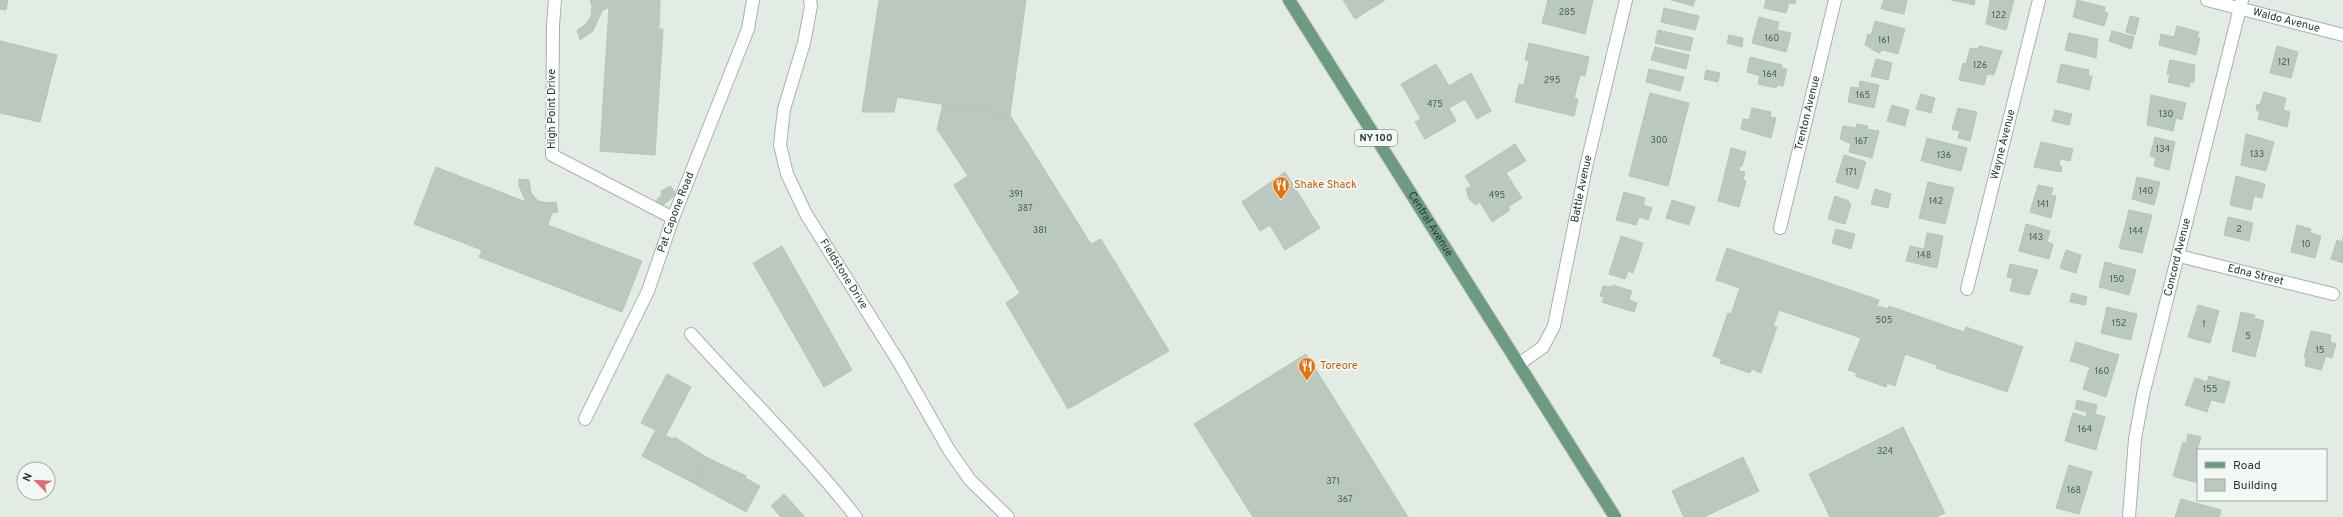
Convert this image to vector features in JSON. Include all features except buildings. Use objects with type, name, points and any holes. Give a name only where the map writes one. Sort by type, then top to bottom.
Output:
[{"type":"main road","name":"Central Avenue","points":[[1289,0],[1615,517]]},
{"type":"street","name":"High Point Drive","points":[[556,0],[553,26],[552,155],[673,218]]},
{"type":"street","name":"Pat Capone Road","points":[[585,419],[648,291],[673,218],[748,29],[752,0]]},
{"type":"street","name":"Fieldstone Drive","points":[[810,0],[811,6],[804,43],[784,109],[780,145],[787,174],[806,214],[900,364],[949,450],[970,480],[999,510],[1008,517]]},
{"type":"street","name":"Battle Avenue","points":[[1519,364],[1543,347],[1554,326],[1586,167],[1626,0]]},
{"type":"street","name":"Trenton Avenue","points":[[1780,228],[1835,0]]},
{"type":"street","name":"Wayne Avenue","points":[[1967,289],[2039,0]]},
{"type":"street","name":"Waldo Avenue","points":[[2207,0],[2241,4],[2343,35]]},
{"type":"street","name":"Concord Avenue","points":[[2129,517],[2132,466],[2138,420],[2241,4]]},
{"type":"street","name":"Edna Street","points":[[2179,256],[2332,294]]},
{"type":"street","points":[[692,334],[736,384],[775,422],[856,517]]},
{"type":"place","name":"Shake Shack","points":[[1281,200]]},
{"type":"place","name":"Toreore","points":[[1307,381]]}]
